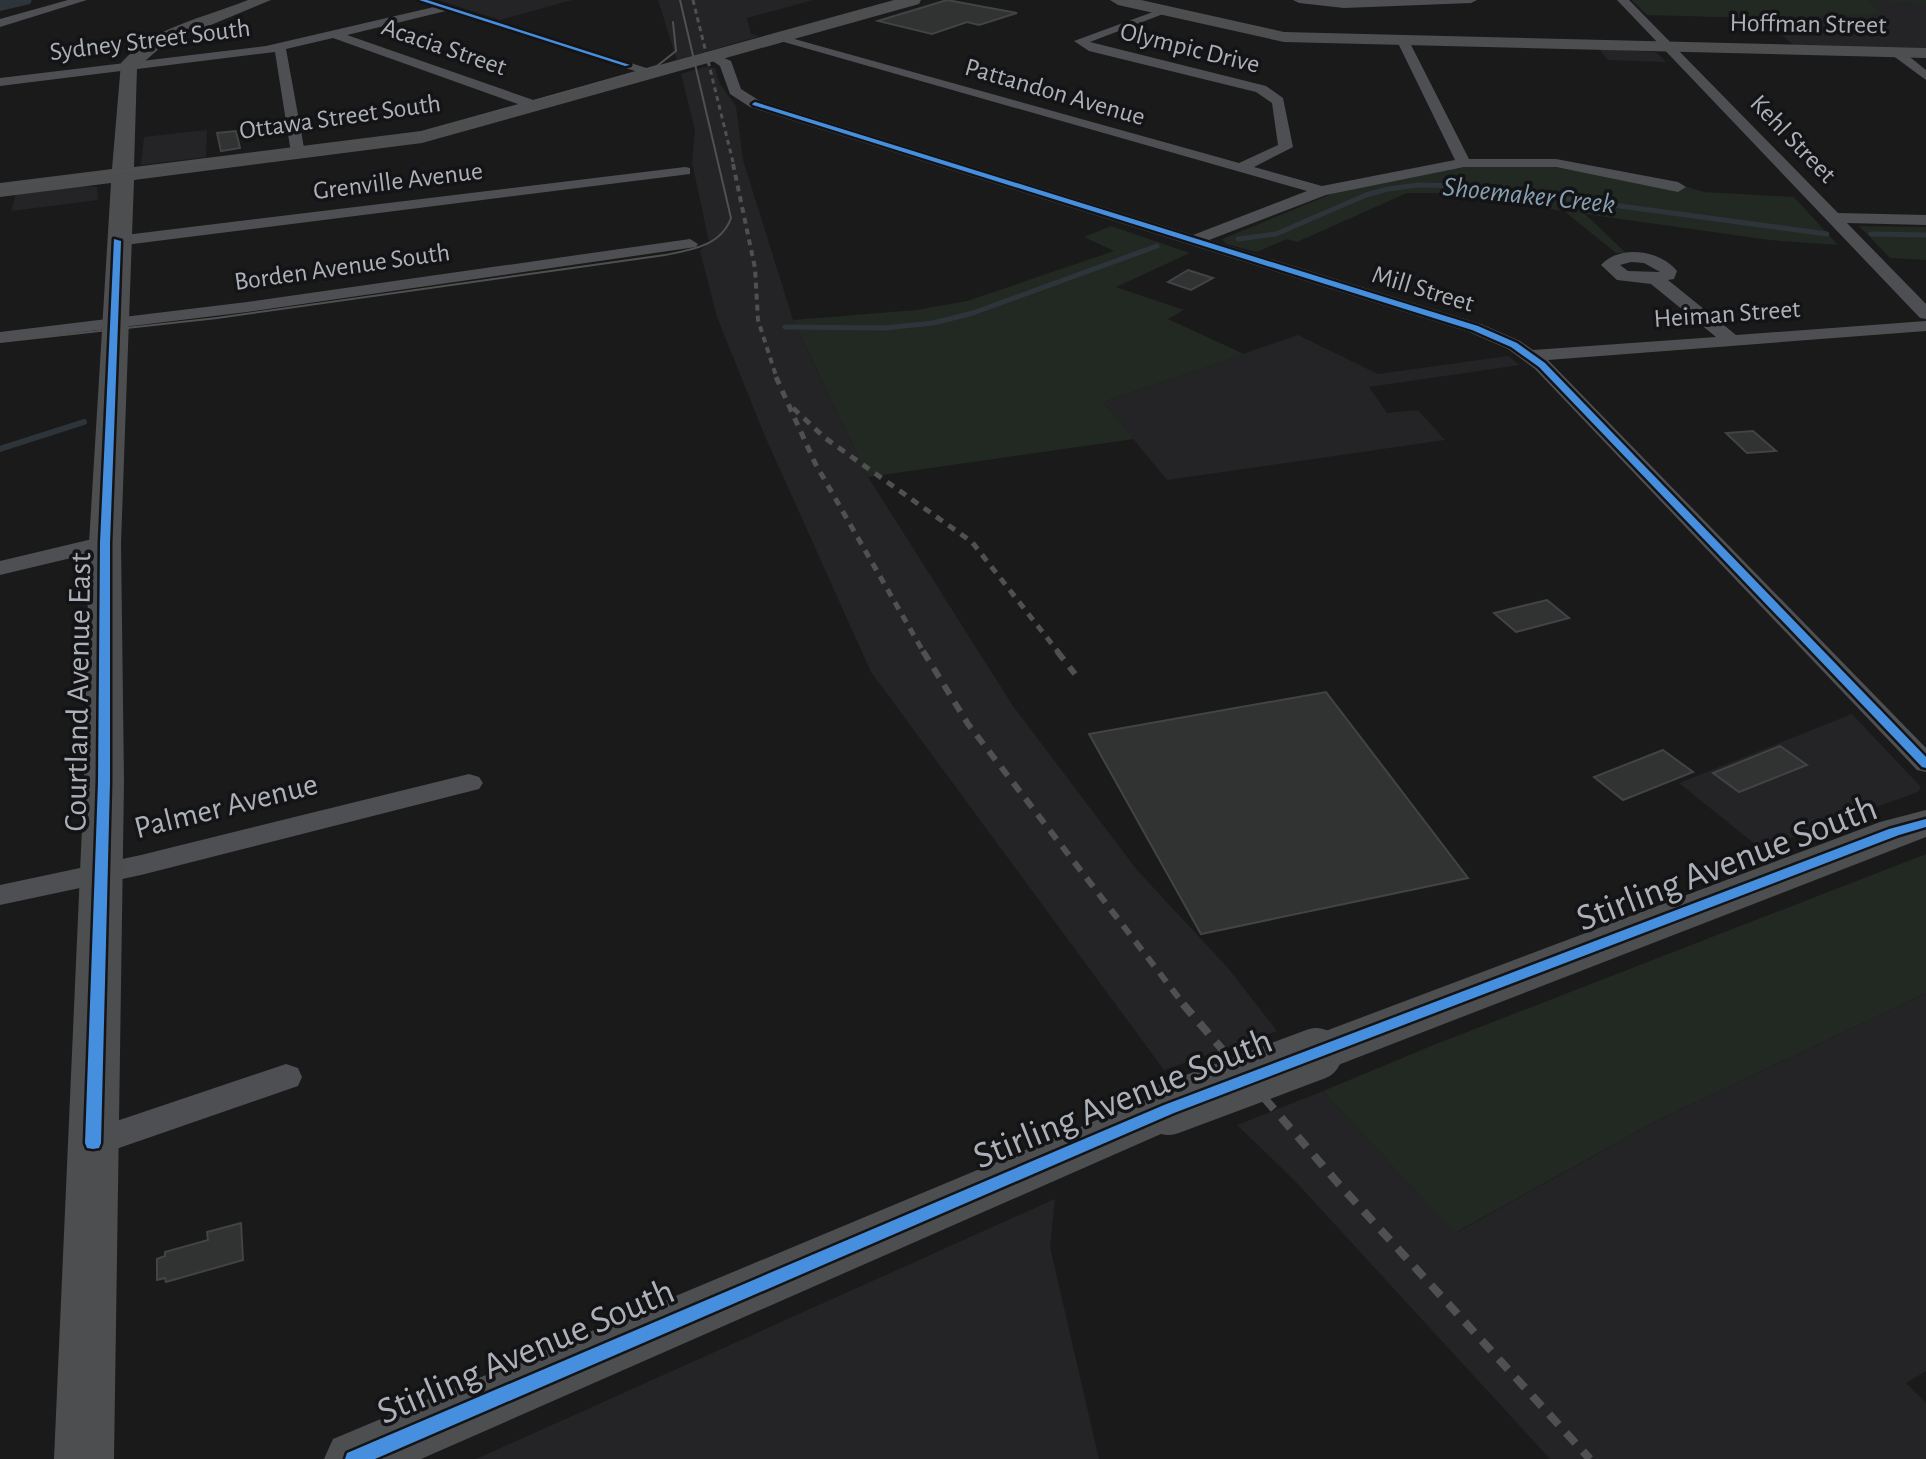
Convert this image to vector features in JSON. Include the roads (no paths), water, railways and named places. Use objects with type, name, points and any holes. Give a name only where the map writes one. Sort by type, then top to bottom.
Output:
[{"type":"main road","points":[[128,67],[138,54],[160,41],[263,0]]},
{"type":"main road","name":"Ottawa Street South","points":[[0,190],[422,137],[913,0]]},
{"type":"main road","name":"Hoffman Street","points":[[1125,1],[1275,36],[1926,53]]},
{"type":"main road","name":"Courtland Avenue East","points":[[84,1459],[102,872],[105,543],[117,241],[128,67]]},
{"type":"main road","name":"Stirling Avenue South","points":[[354,1459],[1169,1109],[1894,832],[1926,823]]},
{"type":"street","points":[[0,23],[81,0]]},
{"type":"street","points":[[422,0],[656,73]]},
{"type":"street","points":[[1299,0],[1344,5],[1471,0]]},
{"type":"street","name":"Kehl Street","points":[[1623,0],[1926,314]]},
{"type":"street","name":"Sydney Street South","points":[[0,82],[278,48],[445,8]]},
{"type":"street","name":"Olympic Drive","points":[[1165,11],[1080,41],[1093,48],[1261,89],[1278,101],[1286,147],[1240,168]]},
{"type":"street","name":"Acacia Street","points":[[334,34],[537,106]]},
{"type":"street","name":"Pattandon Avenue","points":[[776,38],[1322,191]]},
{"type":"street","points":[[1402,39],[1464,163]]},
{"type":"street","points":[[278,48],[282,52],[298,153]]},
{"type":"street","points":[[1896,52],[1926,76]]},
{"type":"street","name":"Mill Street","points":[[713,57],[726,64],[735,91],[755,104],[1475,328],[1514,345],[1532,356],[1607,430],[1926,764]]},
{"type":"street","points":[[1194,240],[1322,191],[1464,163],[1556,163],[1678,187]]},
{"type":"street","name":"Grenville Avenue","points":[[117,241],[685,171]]},
{"type":"street","points":[[1835,218],[1926,220]]},
{"type":"street","name":"Borden Avenue South","points":[[0,337],[247,307],[690,244]]},
{"type":"street","points":[[1656,279],[1730,339]]},
{"type":"street","name":"Heiman Street","points":[[1532,356],[1926,326]]},
{"type":"street","points":[[0,568],[105,543]]},
{"type":"street","name":"Palmer Avenue","points":[[0,895],[141,865],[469,783]]},
{"type":"street","points":[[93,1143],[286,1077]]},
{"type":"waterway","points":[[0,5],[23,0]]},
{"type":"waterway","name":"Shoemaker Creek","points":[[1238,239],[1276,234],[1366,195],[1418,185],[1472,186],[1827,234]]},
{"type":"waterway","name":"Shoemaker Creek","points":[[1871,234],[1926,235]]},
{"type":"waterway","name":"Shoemaker Creek","points":[[785,327],[885,328],[933,323],[973,313],[1157,246]]},
{"type":"waterway","name":"Shoemaker Creek","points":[[0,449],[84,422]]},
{"type":"tram line","points":[[0,342],[217,318],[665,255],[713,241],[731,218],[680,0]]},
{"type":"tram line","points":[[0,186],[414,135],[657,66],[676,51],[673,22]]},
{"type":"railway","points":[[693,0],[734,166]]},
{"type":"railway","points":[[733,164],[755,268],[758,320],[777,379]]},
{"type":"railway","points":[[776,377],[815,463],[924,653]]},
{"type":"railway","points":[[793,408],[825,438],[972,542],[1059,653]]},
{"type":"railway","points":[[923,651],[968,724],[1185,1006]]},
{"type":"railway","points":[[1057,651],[1075,674]]},
{"type":"railway","points":[[1183,1004],[1337,1182],[1590,1459]]}]
